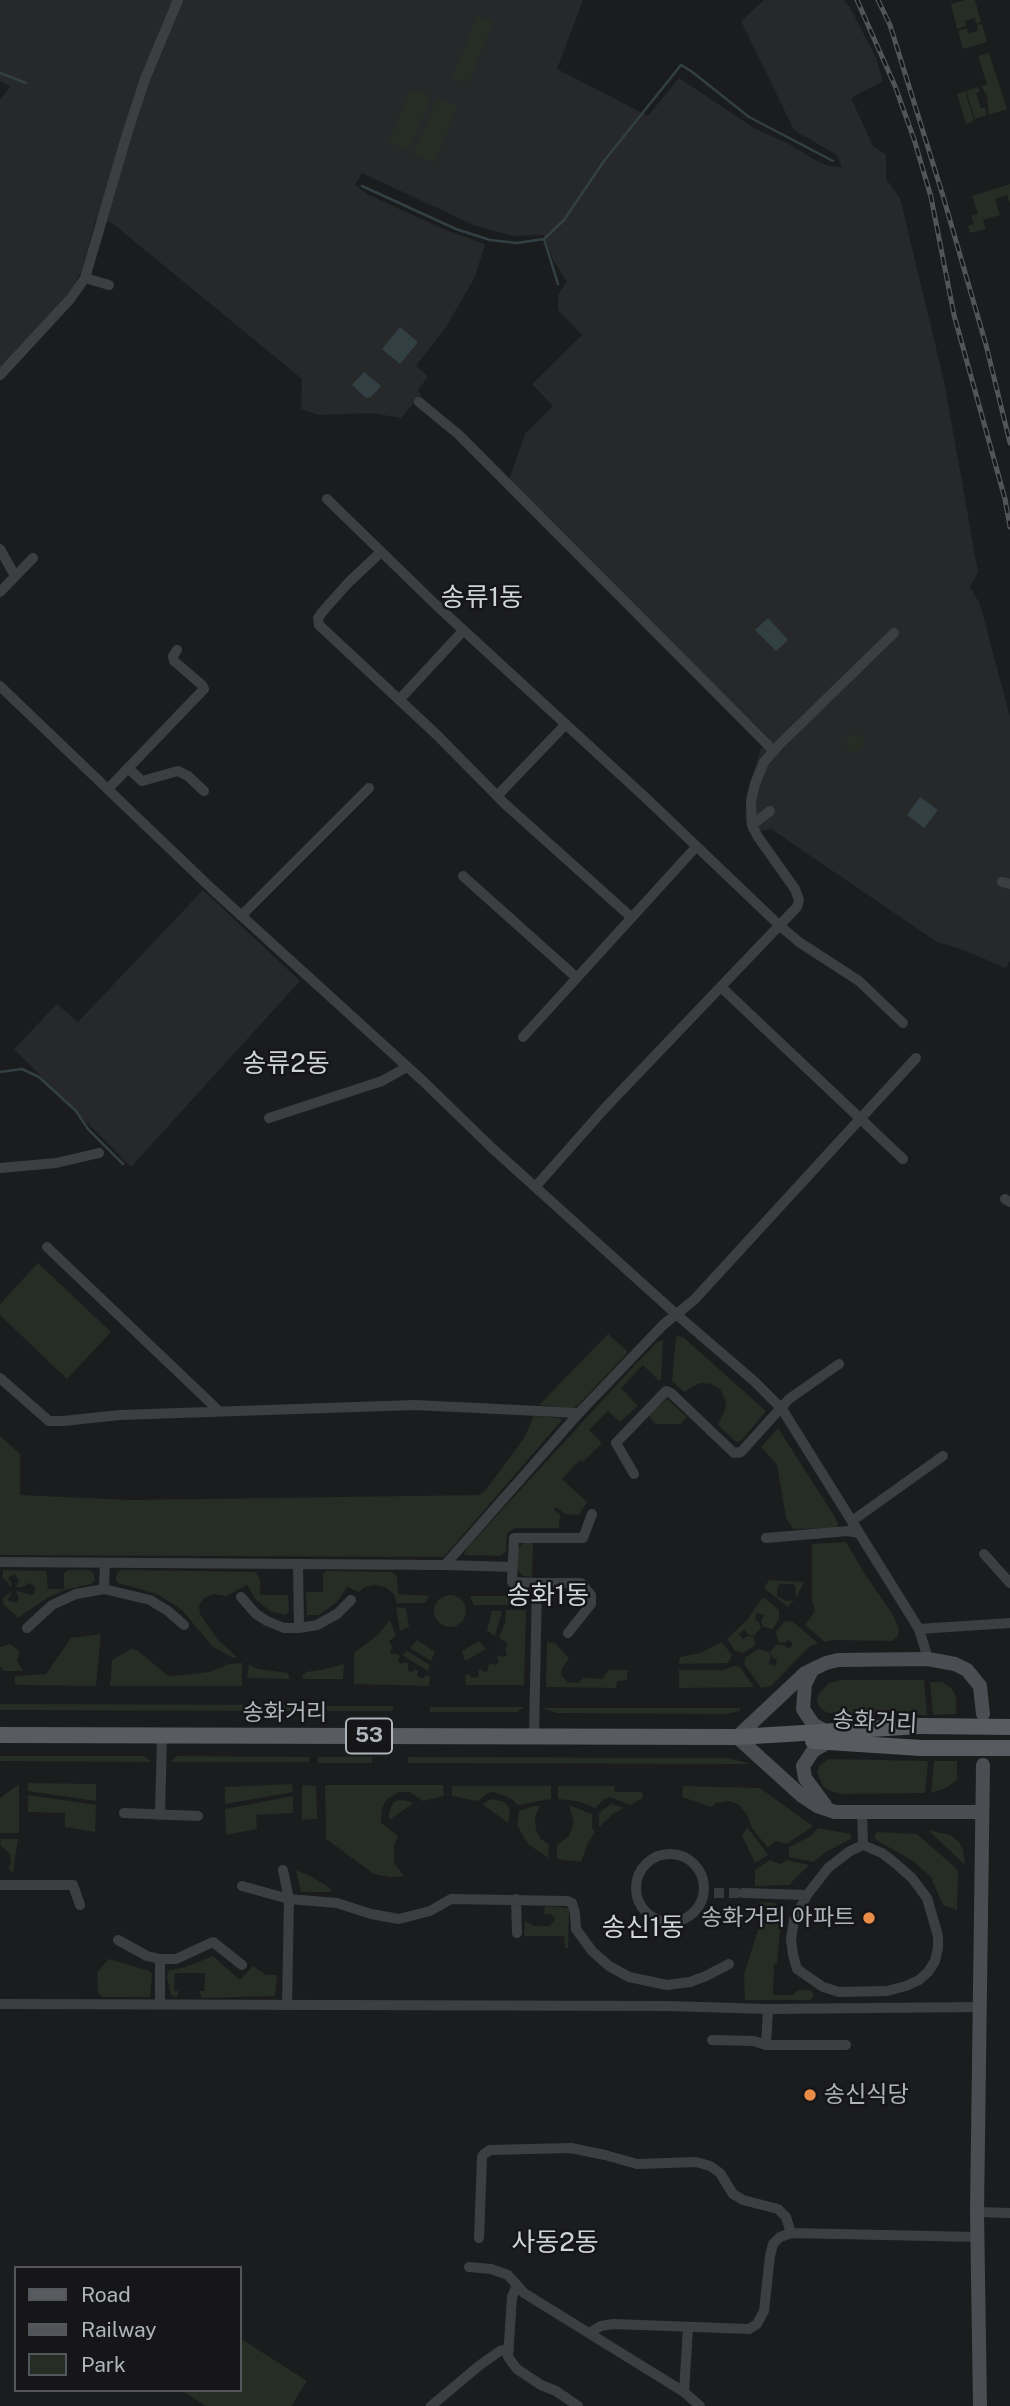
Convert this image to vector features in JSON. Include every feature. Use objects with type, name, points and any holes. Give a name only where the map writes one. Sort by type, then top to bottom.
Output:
[{"type":"main road","name":"송화거리","points":[[0,1735],[827,1737],[920,1726],[1010,1727]]},
{"type":"main road","name":"송화거리","points":[[827,1737],[920,1748],[1010,1748]]},
{"type":"street","points":[[3,377],[64,300],[85,278],[141,90],[178,0]]},
{"type":"street","points":[[85,278],[109,285]]},
{"type":"street","points":[[419,402],[513,485],[774,751]]},
{"type":"street","points":[[327,499],[463,631],[780,926],[799,942],[859,981],[903,1023]]},
{"type":"street","points":[[0,549],[15,576]]},
{"type":"street","points":[[381,552],[349,582],[318,618],[319,625],[497,796],[631,917]]},
{"type":"street","points":[[0,592],[33,558]]},
{"type":"street","points":[[399,700],[463,631]]},
{"type":"street","points":[[536,1186],[605,1108],[797,907],[799,900],[795,889],[752,825],[751,801],[755,783],[764,762],[774,751],[894,634]]},
{"type":"street","points":[[108,789],[204,689],[174,661],[173,656],[177,650]]},
{"type":"street","points":[[0,686],[241,916],[782,1409],[919,1629],[928,1659]]},
{"type":"street","points":[[497,796],[565,725]]},
{"type":"street","points":[[128,768],[142,781],[178,771],[188,776],[204,791]]},
{"type":"street","points":[[241,916],[369,788]]},
{"type":"street","points":[[752,825],[770,811]]},
{"type":"street","points":[[523,1037],[696,847]]},
{"type":"street","points":[[463,876],[577,978]]},
{"type":"street","points":[[722,987],[903,1159]]},
{"type":"street","points":[[445,1565],[579,1413],[663,1325],[694,1300],[916,1058]]},
{"type":"street","points":[[269,1118],[382,1081],[407,1067]]},
{"type":"street","points":[[483,1157],[492,1147]]},
{"type":"street","points":[[0,1168],[56,1163],[99,1153]]},
{"type":"street","points":[[47,1247],[219,1411]]},
{"type":"street","points":[[634,1474],[616,1443],[666,1391],[734,1453],[741,1452],[789,1399],[839,1364]]},
{"type":"street","points":[[0,1378],[49,1420],[63,1421],[120,1415],[415,1405],[579,1413]]},
{"type":"street","points":[[852,1521],[943,1456]]},
{"type":"street","points":[[568,1633],[591,1604],[592,1595],[581,1583],[512,1582],[514,1538],[583,1538],[592,1514]]},
{"type":"street","points":[[766,1538],[848,1531],[859,1533]]},
{"type":"street","points":[[984,1554],[1010,1583]]},
{"type":"street","points":[[0,1562],[513,1567]]},
{"type":"street","points":[[57,1563],[57,1576]]},
{"type":"street","points":[[104,1589],[105,1563]]},
{"type":"street","points":[[298,1565],[299,1628]]},
{"type":"street","points":[[534,1736],[537,1583]]},
{"type":"street","points":[[27,1628],[52,1605],[76,1594],[104,1589],[150,1600],[184,1625]]},
{"type":"street","points":[[241,1597],[256,1614],[284,1628],[317,1625],[337,1614],[351,1600]]},
{"type":"street","points":[[919,1629],[1010,1623]]},
{"type":"street","points":[[982,1812],[835,1812],[817,1806],[802,1796],[737,1737],[812,1669],[838,1660],[928,1659],[955,1664],[967,1670],[980,1686],[983,1714]]},
{"type":"street","points":[[812,1669],[805,1684],[803,1709],[813,1724],[827,1737],[807,1757],[803,1766],[804,1778],[821,1802],[835,1812]]},
{"type":"street","points":[[160,1815],[162,1735]]},
{"type":"street","points":[[979,2406],[977,2212],[983,1765]]},
{"type":"street","points":[[862,1811],[863,1845]]},
{"type":"street","points":[[124,1813],[198,1816]]},
{"type":"street","points":[[863,1845],[882,1853],[895,1863],[912,1878],[927,1898],[938,1948],[935,1961],[919,1980],[906,1986],[887,1991],[839,1992],[823,1987],[797,1969],[791,1940],[794,1920],[807,1895],[828,1868],[850,1851],[863,1845]]},
{"type":"street","points":[[671,1854],[684,1857],[696,1866],[709,1893],[695,1912],[683,1920],[670,1923],[656,1919],[645,1911],[638,1898],[636,1884],[645,1865],[657,1857],[671,1854]]},
{"type":"street","points":[[282,1870],[289,1899],[287,2005]]},
{"type":"street","points":[[0,1885],[73,1885],[80,1905]]},
{"type":"street","points":[[242,1886],[289,1899],[337,1903],[371,1914],[399,1919],[430,1911],[451,1899],[567,1901],[572,1903],[576,1929],[592,1951],[609,1966],[629,1977],[667,1985],[690,1982],[729,1964]]},
{"type":"street","points":[[743,1894],[807,1895]]},
{"type":"street","points":[[516,1899],[517,1933]]},
{"type":"street","points":[[118,1940],[147,1956],[160,1959],[176,1959],[213,1942],[242,1965]]},
{"type":"street","points":[[160,1959],[160,2004]]},
{"type":"street","points":[[667,1985],[667,2006]]},
{"type":"street","points":[[860,2009],[862,1992]]},
{"type":"street","points":[[0,2004],[667,2006],[768,2009],[980,2007]]},
{"type":"street","points":[[766,2045],[768,2009]]},
{"type":"street","points":[[712,2040],[754,2041],[766,2045],[846,2045]]},
{"type":"street","points":[[479,2238],[484,2154],[490,2150],[571,2148],[637,2164],[696,2162],[710,2166],[720,2174],[733,2194],[743,2200],[778,2209],[786,2217],[791,2233]]},
{"type":"street","points":[[977,2212],[1010,2213]]},
{"type":"street","points":[[589,2333],[601,2326],[613,2325],[749,2329],[757,2324],[764,2311],[773,2244],[779,2237],[791,2233],[977,2237]]},
{"type":"street","points":[[469,2267],[501,2271],[508,2275],[524,2293],[684,2392],[701,2406]]},
{"type":"street","points":[[517,2285],[513,2297],[509,2357],[517,2369],[578,2406]]},
{"type":"street","points":[[684,2392],[688,2328]]},
{"type":"street","points":[[431,2406],[480,2365],[500,2351],[509,2349]]},
{"type":"shaded area","points":[[0,0],[583,0],[557,69],[648,116],[679,78],[754,128],[791,145],[813,159],[829,166],[842,167],[837,155],[794,130],[741,21],[764,0],[844,0],[876,58],[883,81],[851,98],[873,146],[886,155],[886,179],[900,198],[944,381],[978,572],[970,587],[980,604],[1010,717],[1010,961],[1006,968],[937,942],[771,829],[748,832],[745,818],[748,790],[761,748],[770,739],[509,480],[525,434],[553,406],[532,384],[582,335],[558,310],[558,295],[567,282],[553,260],[544,235],[513,236],[476,226],[362,173],[355,185],[367,194],[441,228],[485,244],[475,277],[446,327],[416,366],[428,376],[418,390],[421,395],[401,418],[371,413],[319,415],[301,409],[302,379],[112,223],[96,219],[82,270],[72,289],[0,369],[0,100],[10,87],[0,81]]},
{"type":"shaded area","points":[[400,327],[418,342],[400,364],[382,349]]},
{"type":"shaded area","points":[[364,372],[381,386],[371,397],[366,398],[352,385]]},
{"type":"shaded area","points":[[768,618],[788,640],[776,651],[755,630]]},
{"type":"shaded area","points":[[920,797],[938,810],[924,828],[907,815]]},
{"type":"shaded area","points":[[203,890],[300,981],[131,1167],[14,1049],[57,1004],[78,1022]]},
{"type":"green space","points":[[975,0],[981,22],[976,24],[975,18],[965,21],[966,26],[957,29],[951,4]]},
{"type":"green space","points":[[478,15],[493,21],[469,81],[459,81],[452,78]]},
{"type":"green space","points":[[982,24],[987,42],[963,49],[958,31],[967,28],[968,33],[978,31],[977,25]]},
{"type":"green space","points":[[989,53],[1007,109],[989,115],[987,96],[981,86],[987,84],[978,56]]},
{"type":"green space","points":[[978,87],[980,91],[976,93],[981,108],[985,108],[987,115],[975,119],[966,91]]},
{"type":"green space","points":[[411,88],[431,97],[408,151],[389,142]]},
{"type":"green space","points":[[965,91],[974,121],[966,124],[957,94]]},
{"type":"green space","points":[[439,99],[455,105],[456,109],[435,162],[414,154]]},
{"type":"green space","points":[[1010,184],[1010,204],[1007,195],[995,199],[1000,215],[983,220],[986,229],[970,233],[968,226],[974,224],[971,216],[978,214],[972,196]]},
{"type":"green space","points":[[855,734],[861,737],[864,743],[861,749],[855,752],[849,749],[846,743],[849,737]]},
{"type":"green space","points":[[38,1263],[111,1332],[67,1379],[0,1315],[0,1304]]},
{"type":"green space","points":[[608,1334],[628,1352],[578,1405],[572,1408],[539,1405]]},
{"type":"green space","points":[[678,1336],[683,1337],[766,1411],[741,1441],[736,1442],[718,1425],[726,1407],[720,1389],[711,1384],[700,1383],[684,1392],[672,1381]]},
{"type":"green space","points":[[663,1340],[661,1379],[659,1381],[643,1365],[621,1388],[638,1406],[620,1422],[608,1411],[589,1430],[602,1443],[562,1479],[587,1502],[579,1515],[565,1514],[556,1507],[554,1510],[560,1514],[559,1528],[515,1528],[507,1533],[506,1551],[501,1556],[464,1555],[466,1549],[633,1367],[657,1342]]},
{"type":"green space","points":[[667,1399],[687,1417],[680,1424],[656,1424],[648,1415]]},
{"type":"green space","points":[[534,1416],[562,1420],[444,1557],[0,1555],[0,1436],[20,1454],[20,1495],[130,1500],[479,1495],[485,1491],[524,1438]]},
{"type":"green space","points":[[778,1428],[835,1517],[838,1524],[836,1528],[793,1529],[786,1518],[777,1465],[761,1447]]},
{"type":"green space","points":[[524,1542],[533,1542],[532,1577],[523,1576],[518,1570],[518,1548]]},
{"type":"green space","points":[[846,1542],[899,1628],[898,1636],[892,1641],[825,1642],[805,1625],[815,1611],[812,1600],[812,1544]]},
{"type":"green space","points":[[3,1570],[46,1571],[48,1589],[64,1589],[64,1573],[68,1570],[90,1570],[95,1580],[91,1584],[65,1590],[47,1598],[18,1618],[3,1604],[3,1598],[12,1591],[8,1600],[15,1603],[19,1599],[16,1591],[32,1595],[35,1593],[35,1587],[30,1583],[16,1587],[19,1580],[14,1574],[8,1578],[12,1584],[10,1587],[3,1579]]},
{"type":"green space","points":[[122,1570],[255,1572],[260,1579],[260,1595],[288,1595],[289,1610],[286,1615],[270,1611],[257,1601],[247,1585],[226,1596],[213,1594],[204,1598],[199,1606],[200,1614],[217,1639],[237,1657],[233,1658],[212,1646],[182,1610],[157,1594],[118,1583],[116,1577]]},
{"type":"green space","points":[[326,1571],[391,1572],[397,1576],[398,1594],[429,1596],[425,1603],[397,1603],[394,1594],[385,1587],[365,1587],[359,1592],[347,1587],[337,1602],[319,1615],[307,1615],[306,1592],[323,1592],[323,1574]]},
{"type":"green space","points":[[769,1580],[804,1582],[797,1596],[794,1584],[780,1584],[777,1596],[786,1601],[794,1600],[788,1607],[764,1588]]},
{"type":"green space","points":[[450,1595],[461,1600],[466,1611],[461,1622],[450,1627],[439,1622],[434,1611],[439,1600]]},
{"type":"green space","points":[[470,1596],[523,1596],[526,1605],[474,1605]]},
{"type":"green space","points":[[763,1597],[779,1610],[779,1618],[773,1629],[763,1627],[761,1621],[764,1615],[757,1613],[755,1619],[761,1628],[754,1636],[744,1630],[739,1634],[743,1639],[754,1637],[755,1645],[743,1653],[735,1651],[727,1639],[747,1620]]},
{"type":"green space","points":[[396,1607],[406,1608],[409,1627],[400,1631]]},
{"type":"green space","points":[[506,1610],[526,1610],[524,1685],[466,1685],[465,1675],[470,1674],[476,1678],[478,1671],[488,1671],[488,1665],[496,1665],[499,1662],[499,1655],[504,1657],[507,1654],[505,1649],[508,1644],[499,1638],[505,1623]]},
{"type":"green space","points":[[492,1611],[502,1611],[495,1636],[487,1631]]},
{"type":"green space","points":[[390,1620],[396,1636],[389,1641],[393,1648],[390,1650],[391,1654],[398,1654],[400,1664],[406,1662],[408,1671],[415,1669],[420,1678],[430,1676],[429,1686],[354,1684],[354,1653],[378,1635]]},
{"type":"green space","points":[[792,1621],[818,1643],[809,1647],[771,1686],[761,1688],[744,1664],[745,1658],[758,1649],[769,1652],[771,1658],[768,1664],[775,1666],[777,1660],[772,1657],[770,1651],[778,1644],[788,1649],[793,1645],[789,1640],[778,1642],[776,1632],[784,1622]]},
{"type":"green space","points":[[101,1634],[96,1686],[15,1683],[15,1676],[46,1674],[71,1638]]},
{"type":"green space","points":[[417,1640],[435,1652],[431,1661],[410,1648]]},
{"type":"green space","points":[[479,1641],[486,1649],[465,1661],[462,1651]]},
{"type":"green space","points":[[547,1642],[555,1643],[569,1658],[561,1675],[568,1682],[578,1683],[584,1678],[602,1679],[609,1670],[628,1670],[627,1680],[617,1681],[616,1688],[546,1687]]},
{"type":"green space","points":[[722,1642],[732,1655],[728,1663],[679,1664],[680,1657],[700,1653]]},
{"type":"green space","points":[[10,1644],[20,1651],[17,1660],[23,1671],[4,1671],[0,1667],[0,1647]]},
{"type":"green space","points":[[131,1649],[137,1650],[167,1675],[174,1676],[209,1672],[229,1664],[242,1663],[242,1686],[110,1686],[112,1660]]},
{"type":"green space","points":[[407,1651],[430,1665],[428,1671],[402,1655]]},
{"type":"green space","points":[[249,1664],[258,1669],[288,1673],[290,1679],[247,1678]]},
{"type":"green space","points":[[344,1664],[343,1679],[303,1679],[302,1676],[306,1672]]},
{"type":"green space","points":[[733,1666],[740,1667],[754,1687],[679,1688],[679,1670],[724,1670]]},
{"type":"green space","points":[[841,1680],[924,1680],[927,1715],[824,1711],[819,1707],[817,1699],[820,1692],[829,1683]]},
{"type":"green space","points":[[930,1682],[942,1682],[951,1688],[956,1696],[956,1714],[933,1715]]},
{"type":"green space","points":[[0,1704],[310,1705],[310,1711],[0,1710]]},
{"type":"green space","points":[[318,1706],[393,1706],[393,1711],[318,1711]]},
{"type":"green space","points":[[430,1707],[525,1707],[517,1712],[430,1712]]},
{"type":"green space","points":[[543,1708],[740,1708],[740,1711],[726,1714],[556,1713]]},
{"type":"green space","points":[[0,1756],[143,1756],[152,1762],[0,1761]]},
{"type":"green space","points":[[177,1756],[309,1757],[309,1762],[170,1762]]},
{"type":"green space","points":[[318,1757],[372,1757],[372,1763],[318,1763]]},
{"type":"green space","points":[[408,1757],[728,1758],[751,1764],[408,1763]]},
{"type":"green space","points":[[829,1759],[928,1761],[925,1793],[840,1794],[831,1791],[823,1787],[817,1772],[820,1765]]},
{"type":"green space","points":[[934,1761],[957,1761],[957,1780],[946,1788],[931,1793]]},
{"type":"green space","points":[[28,1783],[96,1784],[96,1801],[28,1791]]},
{"type":"green space","points":[[19,1784],[19,1833],[0,1833],[0,1798]]},
{"type":"green space","points":[[292,1784],[293,1792],[225,1804],[225,1787]]},
{"type":"green space","points":[[302,1785],[316,1786],[317,1819],[302,1820]]},
{"type":"green space","points":[[325,1785],[443,1785],[444,1796],[423,1801],[410,1792],[399,1792],[386,1800],[382,1808],[381,1823],[398,1836],[394,1845],[394,1863],[404,1876],[374,1874],[326,1839]]},
{"type":"green space","points":[[452,1786],[551,1786],[551,1799],[518,1805],[510,1798],[494,1792],[478,1801],[452,1796]]},
{"type":"green space","points":[[558,1786],[614,1786],[615,1792],[642,1792],[643,1798],[630,1805],[610,1797],[595,1808],[577,1801],[558,1799]]},
{"type":"green space","points":[[683,1786],[760,1788],[813,1826],[787,1844],[775,1841],[768,1848],[739,1805],[730,1801],[716,1803],[711,1807],[682,1797]]},
{"type":"green space","points":[[28,1795],[96,1805],[95,1832],[65,1827],[65,1813],[28,1812]]},
{"type":"green space","points":[[293,1796],[293,1813],[256,1815],[257,1829],[226,1835],[225,1809]]},
{"type":"green space","points":[[492,1799],[504,1802],[509,1807],[508,1823],[482,1804]]},
{"type":"green space","points":[[395,1801],[414,1803],[389,1820],[392,1805]]},
{"type":"green space","points":[[612,1804],[624,1808],[599,1827],[599,1814]]},
{"type":"green space","points":[[569,1805],[592,1814],[592,1828],[595,1832],[581,1862],[557,1859],[557,1845],[569,1836],[574,1822]]},
{"type":"green space","points":[[540,1806],[535,1817],[536,1830],[541,1839],[549,1845],[548,1858],[528,1844],[517,1825],[519,1811]]},
{"type":"green space","points":[[747,1827],[768,1855],[755,1863],[742,1836]]},
{"type":"green space","points":[[818,1828],[851,1834],[851,1839],[813,1862],[789,1857],[789,1847],[811,1836]]},
{"type":"green space","points":[[928,1830],[950,1835],[959,1842],[963,1849],[965,1865]]},
{"type":"green space","points":[[877,1832],[917,1834],[958,1870],[957,1910],[943,1905],[931,1877],[913,1861],[876,1840],[874,1836]]},
{"type":"green space","points":[[1,1839],[18,1839],[13,1873],[8,1869],[11,1863],[10,1854],[0,1845]]},
{"type":"green space","points":[[770,1860],[780,1864],[787,1860],[809,1865],[789,1885],[755,1886],[755,1870]]},
{"type":"green space","points":[[296,1870],[330,1888],[331,1892],[301,1892]]},
{"type":"green space","points":[[759,1902],[774,1903],[782,1909],[777,1964],[774,1964],[773,1995],[793,1995],[798,1990],[810,1990],[813,1998],[810,2000],[745,2000],[744,1974],[759,1927]]},
{"type":"green space","points":[[545,1906],[569,1908],[568,1948],[565,1948],[564,1936],[524,1936],[525,1921],[535,1926],[549,1926],[553,1923],[555,1918],[544,1914]]},
{"type":"green space","points":[[213,1956],[240,1980],[253,1966],[266,1975],[277,1975],[275,1996],[202,1998],[199,1991],[204,1991],[205,1973],[175,1973],[174,1991],[178,1991],[178,1994],[176,1997],[171,1995],[167,1977],[169,1970],[183,1968]]},
{"type":"green space","points":[[109,1959],[150,1971],[150,1997],[103,1997],[98,1993],[97,1972]]},
{"type":"green space","points":[[242,2339],[307,2381],[291,2406],[206,2406],[184,2392],[242,2392]]},
{"type":"waterway","points":[[362,186],[456,229],[490,240],[517,243],[544,239],[564,220],[604,161],[681,65],[749,117],[833,161]]},
{"type":"waterway","points":[[0,73],[26,83]]},
{"type":"waterway","points":[[544,239],[558,284]]},
{"type":"waterway","points":[[0,1072],[22,1069],[39,1077],[76,1111],[88,1129],[123,1164]]},
{"type":"tunnel","points":[[714,1893],[743,1893]]},
{"type":"railway","points":[[857,0],[895,86],[931,197],[954,315],[1005,499],[1010,527]]},
{"type":"railway","points":[[878,0],[890,25],[943,196],[986,345],[1010,443]]},
{"type":"place","name":"송화거리 아파트","points":[[869,1918]]},
{"type":"place","name":"송신식당","points":[[810,2095]]},
{"type":"district","name":"송류1동","points":[[482,598]]},
{"type":"district","name":"송류2동","points":[[286,1064]]},
{"type":"district","name":"송화1동","points":[[548,1596]]},
{"type":"district","name":"송신1동","points":[[643,1928]]},
{"type":"district","name":"사동2동","points":[[555,2243]]}]
